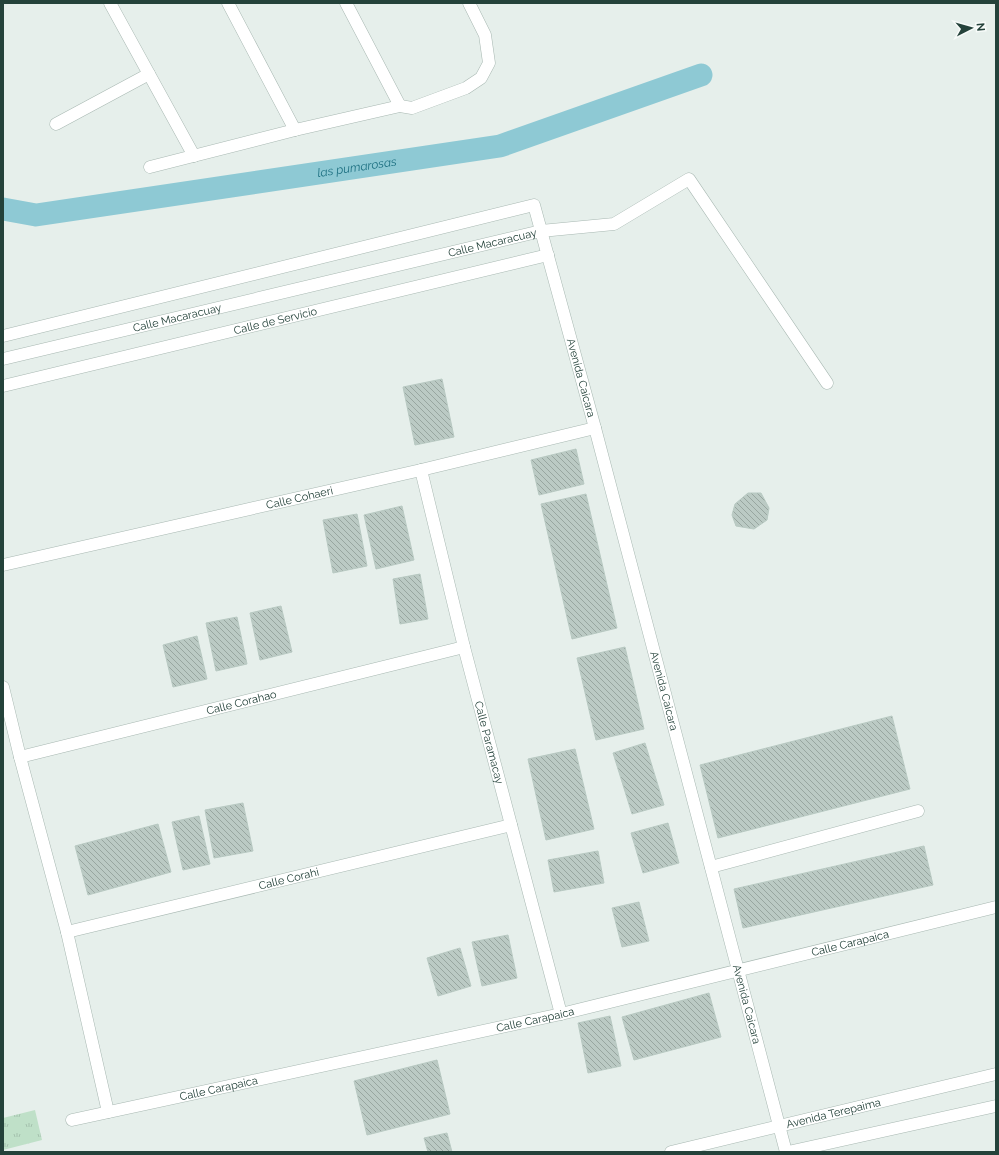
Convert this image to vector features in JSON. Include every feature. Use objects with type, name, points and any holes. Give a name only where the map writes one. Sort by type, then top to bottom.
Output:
[{"type":"street","points":[[110,3],[194,156]]},
{"type":"street","points":[[228,3],[295,130]]},
{"type":"street","points":[[346,3],[400,106]]},
{"type":"street","points":[[150,167],[295,130],[400,106],[412,108],[466,88],[481,78],[490,63],[485,35],[469,3]]},
{"type":"street","points":[[56,124],[149,74]]},
{"type":"street","points":[[541,231],[614,224],[689,179],[827,383]]},
{"type":"street","name":"Calle Macaracuay","points":[[3,336],[534,204],[541,231],[3,360]]},
{"type":"street","name":"Avenida Caicara","points":[[541,231],[595,428],[787,1152]]},
{"type":"street","name":"Calle de Servicio","points":[[3,386],[548,255]]},
{"type":"street","name":"Calle Cohaeri","points":[[3,565],[421,470],[595,428]]},
{"type":"street","name":"Calle Paramacay","points":[[421,470],[464,647],[561,1014]]},
{"type":"street","name":"Calle Corahao","points":[[20,757],[464,647]]},
{"type":"street","points":[[3,687],[20,757],[67,932],[108,1112]]},
{"type":"street","points":[[711,867],[918,811]]},
{"type":"street","name":"Calle Corahi","points":[[67,932],[511,825]]},
{"type":"street","name":"Calle Carapaica","points":[[72,1120],[561,1014],[996,907]]},
{"type":"street","name":"Avenida Terepaima","points":[[672,1152],[996,1074]]},
{"type":"street","points":[[787,1152],[996,1106]]},
{"type":"green space","points":[[35,1110],[42,1140],[3,1150],[3,1118]]},
{"type":"building","points":[[442,379],[454,437],[415,445],[403,387]]},
{"type":"building","points":[[576,449],[584,484],[539,495],[531,460]]},
{"type":"building","points":[[748,493],[761,493],[769,508],[767,520],[754,529],[736,526],[732,515],[735,504]]},
{"type":"building","points":[[586,494],[617,628],[572,639],[541,504]]},
{"type":"building","points":[[402,506],[414,560],[376,569],[364,515]]},
{"type":"building","points":[[357,514],[367,566],[333,573],[323,520]]},
{"type":"building","points":[[420,574],[428,619],[400,624],[393,579]]},
{"type":"building","points":[[281,606],[292,652],[260,660],[250,613]]},
{"type":"building","points":[[237,617],[247,664],[216,671],[206,623]]},
{"type":"building","points":[[197,636],[207,679],[173,687],[163,645]]},
{"type":"building","points":[[625,647],[644,729],[596,740],[577,658]]},
{"type":"building","points":[[892,716],[910,789],[718,838],[700,765]]},
{"type":"building","points":[[645,743],[664,805],[632,814],[613,753]]},
{"type":"building","points":[[575,749],[594,829],[546,840],[528,759]]},
{"type":"building","points":[[243,803],[253,851],[214,858],[205,810]]},
{"type":"building","points":[[199,816],[210,864],[183,870],[172,822]]},
{"type":"building","points":[[668,823],[679,863],[643,873],[631,833]]},
{"type":"building","points":[[158,824],[171,872],[88,895],[75,846]]},
{"type":"building","points":[[924,846],[933,885],[743,928],[734,889]]},
{"type":"building","points":[[598,851],[604,883],[554,892],[548,860]]},
{"type":"building","points":[[639,902],[649,941],[622,947],[612,908]]},
{"type":"building","points":[[508,935],[517,978],[482,986],[472,942]]},
{"type":"building","points":[[460,948],[471,986],[438,996],[427,958]]},
{"type":"building","points":[[709,993],[721,1037],[634,1060],[622,1017]]},
{"type":"building","points":[[610,1016],[621,1066],[588,1073],[578,1023]]},
{"type":"building","points":[[437,1060],[450,1114],[367,1135],[354,1081]]},
{"type":"building","points":[[447,1133],[452,1152],[428,1152],[424,1138]]},
{"type":"waterway","name":"las pumarosas","points":[[3,209],[36,215],[500,146],[701,75]]}]
